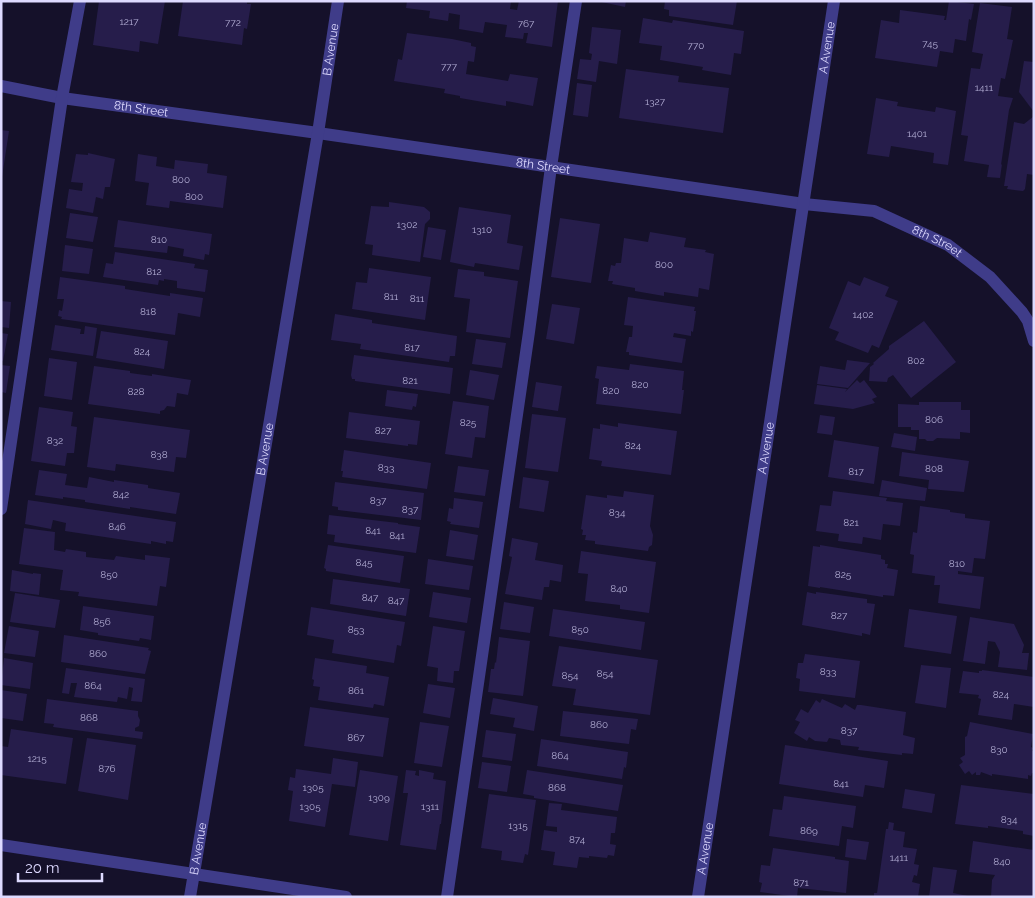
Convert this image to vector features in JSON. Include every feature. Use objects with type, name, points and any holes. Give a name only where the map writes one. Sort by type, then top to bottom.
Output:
[{"type":"street","points":[[1,509],[62,98],[80,1]]},
{"type":"street","name":"B Avenue","points":[[190,897],[318,133],[338,1]]},
{"type":"street","points":[[447,897],[526,352],[550,167],[576,1]]},
{"type":"street","name":"A Avenue","points":[[698,897],[834,1]]},
{"type":"street","name":"8th Street","points":[[1,86],[62,98],[318,133],[804,204],[874,211],[948,245],[990,277],[1022,312],[1028,321],[1034,341]]},
{"type":"street","points":[[1,845],[346,897]]},
{"type":"building","points":[[99,1],[165,1],[158,44],[140,41],[139,52],[93,45]]},
{"type":"building","points":[[183,1],[247,1],[247,4],[251,4],[247,29],[244,28],[242,45],[178,36]]},
{"type":"building","points":[[407,1],[511,1],[510,9],[517,10],[519,1],[558,1],[552,47],[526,43],[528,33],[524,33],[523,39],[505,37],[507,25],[485,22],[483,33],[459,29],[460,15],[449,13],[448,21],[429,18],[430,11],[406,8]]},
{"type":"building","points":[[597,1],[626,1],[625,7]]},
{"type":"building","points":[[665,1],[737,1],[733,25],[669,16],[669,10],[664,9]]},
{"type":"building","points":[[949,1],[974,4],[971,20],[969,19],[966,41],[955,39],[953,53],[940,51],[937,67],[875,58],[881,20],[899,23],[900,10],[945,16],[944,20],[946,20]]},
{"type":"building","points":[[980,3],[1012,7],[1007,39],[1013,40],[1005,79],[1001,78],[998,96],[1013,98],[1009,110],[1000,178],[987,177],[989,165],[964,161],[968,136],[961,135],[971,68],[980,69],[983,54],[972,52]]},
{"type":"building","points":[[643,18],[672,23],[673,20],[744,31],[741,54],[734,53],[731,75],[702,70],[703,67],[660,60],[662,46],[639,43]]},
{"type":"building","points":[[592,27],[621,30],[617,64],[599,61],[596,82],[577,79],[580,59],[591,60],[592,54],[589,53]]},
{"type":"building","points":[[407,33],[471,43],[471,46],[476,47],[474,62],[468,61],[466,74],[508,81],[510,74],[538,78],[533,106],[506,101],[506,106],[460,98],[460,96],[444,93],[445,89],[394,81],[398,59],[402,60]]},
{"type":"building","points":[[1024,61],[1034,62],[1034,112],[1019,92]]},
{"type":"building","points":[[626,69],[679,76],[678,82],[729,88],[723,133],[619,118]]},
{"type":"building","points":[[577,83],[592,85],[588,117],[573,115]]},
{"type":"building","points":[[876,98],[898,102],[897,106],[935,112],[936,107],[956,111],[948,165],[933,163],[934,153],[891,146],[889,157],[867,154]]},
{"type":"building","points":[[1034,116],[1034,175],[1027,174],[1023,191],[1007,189],[1008,186],[1004,186],[1014,122],[1024,124]]},
{"type":"building","points":[[1,130],[9,131],[2,177],[1,177]]},
{"type":"building","points":[[88,153],[115,159],[110,187],[105,187],[103,199],[96,197],[93,213],[66,208],[69,189],[82,191],[83,183],[71,182],[76,154],[88,155]]},
{"type":"building","points":[[138,154],[157,157],[156,166],[174,169],[175,160],[208,164],[207,173],[227,176],[223,208],[170,201],[169,208],[146,205],[149,183],[135,181]]},
{"type":"building","points":[[389,202],[424,207],[430,212],[430,219],[425,224],[420,262],[372,255],[373,245],[365,244],[371,206],[389,207]]},
{"type":"building","points":[[459,207],[511,215],[507,243],[523,246],[519,270],[475,263],[474,267],[450,262]]},
{"type":"building","points":[[70,213],[98,217],[93,242],[66,238]]},
{"type":"building","points":[[560,218],[600,224],[591,283],[551,277]]},
{"type":"building","points":[[118,220],[212,234],[209,255],[205,254],[204,260],[183,256],[184,249],[168,246],[167,253],[114,247]]},
{"type":"building","points":[[428,227],[446,230],[441,260],[423,257]]},
{"type":"building","points":[[650,232],[686,238],[684,247],[706,250],[705,252],[714,254],[709,290],[699,288],[698,297],[664,292],[664,296],[635,291],[635,288],[612,284],[613,281],[608,281],[611,265],[615,266],[616,263],[621,263],[624,238],[648,242]]},
{"type":"building","points":[[65,245],[93,249],[89,274],[62,271]]},
{"type":"building","points":[[115,252],[195,264],[194,268],[208,270],[205,292],[177,288],[177,281],[164,279],[164,281],[159,280],[158,285],[103,277],[106,263],[113,264]]},
{"type":"building","points":[[369,268],[431,277],[425,320],[352,309],[356,282],[367,283]]},
{"type":"building","points":[[458,269],[484,272],[484,276],[518,281],[510,338],[466,332],[470,299],[454,297]]},
{"type":"building","points":[[60,277],[125,286],[125,289],[170,296],[170,293],[203,298],[200,317],[178,313],[175,335],[61,319],[62,317],[58,316],[59,310],[62,311],[64,299],[57,299]]},
{"type":"building","points":[[864,277],[889,287],[885,296],[898,301],[879,348],[872,345],[868,353],[835,340],[839,332],[829,328],[848,281],[860,286]]},
{"type":"building","points":[[628,297],[695,307],[694,311],[696,311],[691,336],[674,333],[673,337],[686,339],[682,363],[629,355],[629,352],[626,352],[629,337],[632,337],[633,326],[624,325]]},
{"type":"building","points":[[1,301],[11,302],[9,328],[1,327]]},
{"type":"building","points":[[552,304],[580,308],[574,344],[546,339]]},
{"type":"building","points":[[335,314],[372,320],[372,323],[457,336],[455,356],[450,356],[449,362],[360,349],[361,344],[331,340]]},
{"type":"building","points":[[924,321],[956,362],[911,398],[893,375],[888,378],[887,382],[869,381],[870,367],[873,363],[889,349],[889,346]]},
{"type":"building","points":[[55,325],[81,329],[80,334],[84,334],[85,326],[97,328],[93,356],[51,350]]},
{"type":"building","points":[[101,331],[168,341],[164,369],[96,358]]},
{"type":"building","points":[[1,333],[8,334],[3,361],[1,360]]},
{"type":"building","points":[[476,339],[506,343],[502,368],[472,364]]},
{"type":"building","points":[[354,355],[453,368],[450,394],[355,381],[351,375]]},
{"type":"building","points":[[49,358],[77,362],[72,400],[44,396]]},
{"type":"building","points":[[847,360],[870,363],[848,388],[817,384],[820,366],[845,370]]},
{"type":"building","points":[[630,364],[684,371],[681,414],[596,404],[599,379],[595,378],[597,366],[629,370]]},
{"type":"building","points":[[1,365],[10,366],[6,393],[1,392]]},
{"type":"building","points":[[94,366],[130,371],[130,373],[152,376],[152,374],[191,380],[188,395],[177,393],[175,407],[167,406],[164,410],[160,411],[160,414],[88,404]]},
{"type":"building","points":[[470,370],[499,375],[494,400],[466,395]]},
{"type":"building","points":[[857,380],[860,383],[864,380],[877,397],[872,399],[875,403],[853,409],[814,404],[817,385],[847,389],[845,392]]},
{"type":"building","points":[[536,382],[562,386],[558,411],[532,407]]},
{"type":"building","points":[[387,390],[418,394],[416,407],[413,406],[412,410],[385,406]]},
{"type":"building","points":[[453,401],[489,406],[485,438],[475,437],[472,458],[445,454]]},
{"type":"building","points":[[919,402],[961,402],[961,410],[970,410],[970,433],[960,432],[960,439],[937,438],[933,441],[927,441],[919,439],[919,430],[911,430],[911,427],[898,427],[898,404],[919,405]]},
{"type":"building","points":[[39,407],[73,412],[71,426],[77,427],[74,453],[67,453],[65,466],[31,461]]},
{"type":"building","points":[[349,412],[420,421],[417,445],[408,444],[408,446],[346,438]]},
{"type":"building","points":[[532,414],[566,418],[558,472],[525,468]]},
{"type":"building","points":[[820,415],[835,417],[832,435],[817,433]]},
{"type":"building","points":[[94,417],[190,430],[186,458],[176,457],[174,472],[116,464],[115,471],[87,467]]},
{"type":"building","points":[[618,423],[677,431],[671,475],[601,466],[602,461],[589,459],[593,428],[600,429],[600,424],[618,427]]},
{"type":"building","points":[[894,433],[917,437],[915,451],[891,447]]},
{"type":"building","points":[[834,440],[879,447],[874,484],[828,477]]},
{"type":"building","points":[[344,450],[431,463],[427,489],[342,477]]},
{"type":"building","points":[[902,452],[969,461],[964,492],[928,489],[929,480],[899,476]]},
{"type":"building","points":[[458,466],[489,470],[485,496],[454,492]]},
{"type":"building","points":[[39,470],[67,474],[65,485],[87,488],[89,477],[114,482],[114,480],[148,485],[148,488],[180,493],[176,514],[130,507],[130,509],[63,497],[63,499],[35,495]]},
{"type":"building","points":[[523,477],[549,481],[544,512],[519,508]]},
{"type":"building","points":[[882,480],[927,488],[925,501],[879,496]]},
{"type":"building","points":[[335,482],[424,493],[421,520],[338,510],[338,507],[332,506]]},
{"type":"building","points":[[624,491],[654,495],[650,526],[653,535],[652,545],[648,551],[595,544],[595,541],[585,540],[586,535],[582,535],[583,530],[581,529],[586,495],[607,498],[607,495],[623,497]]},
{"type":"building","points":[[833,491],[887,498],[886,501],[903,503],[900,526],[883,524],[881,540],[863,537],[862,544],[838,541],[839,534],[816,531],[820,505],[831,506]]},
{"type":"building","points":[[454,498],[483,502],[479,528],[450,524],[451,522],[447,521],[449,508],[453,509]]},
{"type":"building","points":[[28,500],[176,522],[173,542],[166,541],[166,544],[151,541],[151,544],[65,531],[66,523],[53,520],[51,529],[25,524]]},
{"type":"building","points":[[920,506],[950,510],[950,512],[965,514],[965,518],[990,521],[985,559],[974,558],[972,573],[958,571],[958,574],[984,577],[980,609],[938,603],[940,585],[934,585],[935,576],[912,573],[914,555],[910,554],[913,532],[917,533]]},
{"type":"building","points":[[329,515],[420,527],[416,553],[334,542],[335,535],[327,534]]},
{"type":"building","points":[[24,528],[55,532],[54,550],[65,552],[66,549],[86,552],[86,557],[114,560],[116,556],[145,560],[145,555],[170,558],[166,587],[160,586],[157,606],[78,596],[79,592],[60,590],[63,570],[19,564]]},
{"type":"building","points":[[450,530],[478,535],[474,560],[446,556]]},
{"type":"building","points":[[512,538],[538,543],[535,560],[563,565],[561,582],[550,580],[549,587],[544,587],[542,600],[505,594],[512,557],[509,556]]},
{"type":"building","points":[[328,545],[404,556],[400,583],[326,571],[324,568]]},
{"type":"building","points":[[820,545],[881,555],[881,559],[885,560],[885,564],[888,564],[887,568],[898,570],[894,596],[883,595],[883,597],[808,586],[813,546],[820,547]]},
{"type":"building","points":[[581,551],[656,562],[649,613],[620,609],[620,605],[585,601],[588,574],[578,573]]},
{"type":"building","points":[[428,559],[473,566],[469,590],[425,584]]},
{"type":"building","points":[[12,570],[41,574],[39,595],[10,591]]},
{"type":"building","points":[[333,579],[410,589],[406,616],[330,604]]},
{"type":"building","points":[[433,592],[471,598],[467,623],[429,617]]},
{"type":"building","points":[[807,592],[867,599],[867,603],[875,604],[870,635],[862,633],[862,636],[802,625]]},
{"type":"building","points":[[15,593],[60,600],[55,628],[10,622]]},
{"type":"building","points":[[504,602],[534,607],[530,633],[500,629]]},
{"type":"building","points":[[83,606],[154,616],[151,640],[140,638],[139,641],[98,635],[98,633],[80,630]]},
{"type":"building","points":[[311,607],[405,622],[401,646],[397,645],[394,663],[332,653],[334,640],[307,635]]},
{"type":"building","points":[[553,609],[645,622],[641,650],[549,636]]},
{"type":"building","points":[[909,609],[957,616],[951,654],[904,647]]},
{"type":"building","points":[[970,617],[1014,624],[1024,645],[1022,653],[1029,653],[1027,670],[998,667],[1000,652],[995,642],[988,641],[985,664],[963,661]]},
{"type":"building","points":[[9,626],[39,631],[35,657],[4,653]]},
{"type":"building","points":[[433,626],[465,631],[459,671],[454,671],[453,683],[437,681],[438,668],[427,666]]},
{"type":"building","points":[[64,635],[149,648],[148,650],[151,651],[145,674],[61,662]]},
{"type":"building","points":[[499,637],[530,641],[523,696],[488,692],[491,669],[494,669],[496,663]]},
{"type":"building","points":[[559,646],[658,660],[650,715],[573,705],[576,689],[552,686]]},
{"type":"building","points":[[805,654],[860,661],[855,698],[799,691],[800,679],[796,678],[798,663],[803,663]]},
{"type":"building","points":[[4,658],[33,663],[30,689],[1,685]]},
{"type":"building","points":[[315,658],[367,666],[366,673],[389,677],[384,706],[374,704],[373,708],[318,700],[320,687],[313,686],[314,680],[312,679]]},
{"type":"building","points":[[921,665],[951,668],[946,708],[915,703]]},
{"type":"building","points":[[66,668],[145,679],[142,702],[131,701],[133,688],[129,687],[127,699],[118,697],[117,702],[74,697],[77,683],[71,683],[69,694],[62,693]]},
{"type":"building","points":[[982,670],[1034,677],[1034,707],[1014,704],[1012,720],[978,715],[981,699],[978,698],[979,695],[959,693],[963,671],[979,673]]},
{"type":"building","points":[[428,684],[455,688],[450,718],[423,713]]},
{"type":"building","points":[[1,690],[27,694],[23,721],[1,718]]},
{"type":"building","points":[[493,698],[538,706],[534,731],[513,727],[515,718],[490,714]]},
{"type":"building","points":[[47,699],[138,711],[140,720],[139,726],[135,728],[135,731],[143,732],[142,739],[53,727],[54,724],[44,723]]},
{"type":"building","points":[[822,699],[842,708],[845,704],[855,710],[857,705],[861,705],[906,712],[903,735],[915,738],[913,754],[902,753],[902,755],[858,750],[859,747],[841,745],[840,740],[829,738],[827,742],[815,741],[809,737],[807,741],[794,733],[800,722],[795,720],[801,709],[808,713],[816,700],[820,703]]},
{"type":"building","points":[[310,707],[389,718],[383,757],[304,746]]},
{"type":"building","points":[[563,711],[638,719],[636,730],[631,729],[629,744],[560,736]]},
{"type":"building","points":[[420,722],[449,726],[442,767],[414,763]]},
{"type":"building","points":[[970,722],[1033,734],[1031,747],[1033,748],[1032,751],[1034,751],[1034,773],[1031,776],[1028,775],[1028,779],[992,774],[992,776],[981,772],[980,775],[976,775],[976,772],[972,775],[969,771],[965,774],[959,765],[963,762],[960,758],[965,755],[965,737],[967,736]]},
{"type":"building","points":[[11,729],[73,738],[66,784],[1,775],[1,746],[8,747]]},
{"type":"building","points":[[486,730],[516,734],[512,761],[482,757]]},
{"type":"building","points":[[87,738],[136,745],[128,800],[78,791]]},
{"type":"building","points":[[541,739],[628,752],[626,768],[624,767],[622,779],[537,766]]},
{"type":"building","points":[[785,745],[888,761],[884,788],[865,785],[863,797],[779,784]]},
{"type":"building","points":[[333,758],[358,762],[355,787],[332,784],[325,827],[289,821],[293,791],[288,790],[290,777],[295,778],[296,769],[331,774]]},
{"type":"building","points":[[482,762],[511,766],[507,792],[478,788]]},
{"type":"building","points":[[360,770],[398,776],[388,841],[349,835]]},
{"type":"building","points":[[406,770],[416,771],[415,775],[419,776],[419,770],[434,773],[433,779],[446,781],[436,850],[400,845],[408,793],[403,793]]},
{"type":"building","points":[[527,770],[623,785],[618,811],[534,798],[534,796],[523,794]]},
{"type":"building","points":[[961,785],[1034,794],[1034,836],[1023,834],[1023,831],[955,824]]},
{"type":"building","points":[[905,789],[935,794],[932,813],[902,808]]},
{"type":"building","points":[[489,794],[536,800],[528,855],[525,854],[523,863],[501,860],[502,851],[481,848]]},
{"type":"building","points":[[784,796],[856,806],[853,828],[842,826],[839,846],[769,836],[773,809],[782,810]]},
{"type":"building","points":[[549,803],[562,804],[561,810],[617,817],[615,833],[611,833],[610,844],[616,845],[614,856],[608,855],[607,858],[579,857],[577,868],[553,865],[555,852],[541,850],[544,830],[557,832],[557,827],[546,826]]},
{"type":"building","points":[[889,822],[894,823],[893,830],[905,832],[903,847],[917,849],[914,864],[919,865],[917,876],[914,875],[912,882],[920,884],[918,897],[874,897],[874,893],[877,893],[886,829],[888,829]]},
{"type":"building","points":[[847,839],[869,842],[866,860],[845,857]]},
{"type":"building","points":[[973,841],[1034,850],[1034,897],[991,897],[992,880],[995,875],[969,872]]},
{"type":"building","points":[[773,848],[835,857],[835,859],[849,861],[846,893],[798,888],[797,897],[760,892],[762,883],[759,882],[761,865],[770,866]]},
{"type":"building","points":[[933,867],[957,870],[953,893],[973,897],[929,897]]}]
